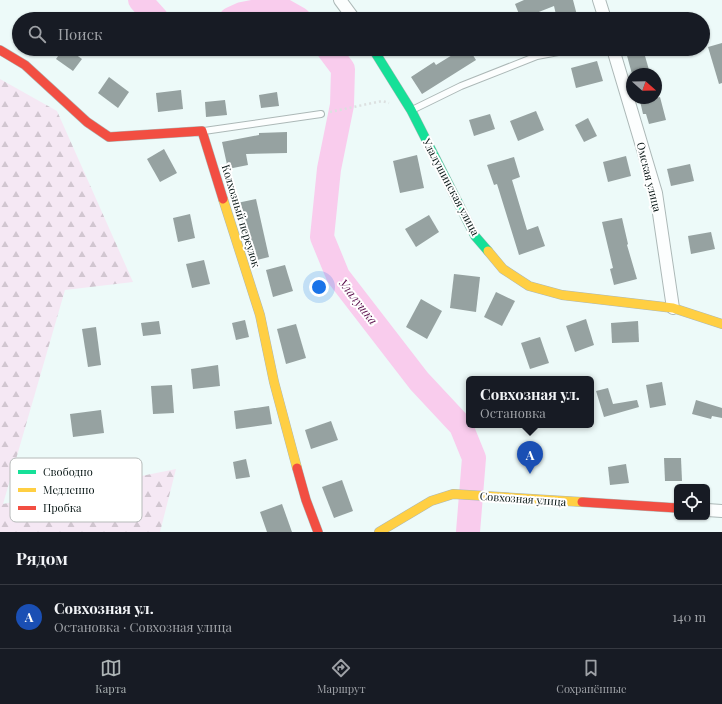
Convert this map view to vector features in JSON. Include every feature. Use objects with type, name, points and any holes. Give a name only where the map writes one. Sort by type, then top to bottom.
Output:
[{"type":"street","points":[[340,0],[349,12]]},
{"type":"street","points":[[599,0],[603,12]]},
{"type":"street","points":[[0,50],[24,65],[87,122],[109,137],[202,131]]},
{"type":"street","name":"Улалушинская улица","points":[[377,56],[411,110],[476,236],[502,269],[529,286],[562,295],[673,308],[722,324]]},
{"type":"street","name":"Омская улица","points":[[616,56],[656,193],[673,308]]},
{"type":"street","name":"Колхозный переулок","points":[[202,131],[260,315],[274,382],[306,500],[318,532]]},
{"type":"street","name":"Совхозная улица","points":[[379,532],[431,501],[453,494],[674,508]]},
{"type":"street","points":[[710,510],[722,511]]},
{"type":"lane","points":[[411,110],[462,86],[537,56]]},
{"type":"lane","points":[[202,131],[321,114]]},
{"type":"path","points":[[321,114],[382,101],[390,103]]},
{"type":"green space","points":[[0,79],[57,111],[133,282],[65,290],[16,458],[10,458],[10,480],[3,504],[10,503],[10,522],[142,522],[142,476],[176,469],[160,532],[0,532]]},
{"type":"building","points":[[524,0],[573,0],[576,12],[555,12],[554,6],[539,12],[518,12],[515,4]]},
{"type":"building","points":[[722,43],[722,83],[719,84],[710,54],[710,46]]},
{"type":"building","points":[[58,56],[78,56],[82,59],[73,71],[56,59]]},
{"type":"building","points":[[451,56],[473,56],[476,60],[422,94],[411,77],[434,62],[436,65]]},
{"type":"building","points":[[627,56],[645,56],[648,68],[630,68]]},
{"type":"building","points":[[597,61],[603,81],[576,88],[571,68]]},
{"type":"building","points":[[109,77],[129,92],[118,108],[98,93]]},
{"type":"building","points":[[181,90],[183,109],[158,112],[156,93]]},
{"type":"building","points":[[277,92],[279,106],[261,108],[259,95]]},
{"type":"building","points":[[225,100],[227,115],[206,117],[205,102]]},
{"type":"building","points":[[641,104],[662,104],[666,120],[649,124],[646,114],[643,114]]},
{"type":"building","points":[[536,111],[544,130],[518,141],[510,121]]},
{"type":"building","points":[[490,114],[495,129],[474,136],[469,120]]},
{"type":"building","points":[[588,118],[597,136],[584,142],[575,125]]},
{"type":"building","points":[[287,132],[287,153],[246,154],[248,165],[228,169],[222,142],[259,135],[259,133]]},
{"type":"building","points":[[164,149],[177,173],[160,182],[147,159]]},
{"type":"building","points":[[417,155],[424,188],[400,193],[393,161]]},
{"type":"building","points":[[626,156],[631,176],[608,182],[603,162]]},
{"type":"building","points":[[514,157],[520,177],[512,180],[527,230],[538,226],[545,246],[519,255],[497,184],[494,185],[487,165]]},
{"type":"building","points":[[690,164],[694,181],[671,186],[667,169]]},
{"type":"building","points":[[256,199],[269,257],[253,261],[237,203]]},
{"type":"building","points":[[190,214],[195,238],[178,242],[173,218]]},
{"type":"building","points":[[429,215],[439,232],[416,247],[405,229]]},
{"type":"building","points":[[622,218],[627,245],[637,279],[614,285],[610,269],[613,268],[602,222]]},
{"type":"building","points":[[711,232],[715,249],[691,254],[688,236]]},
{"type":"building","points":[[204,260],[210,284],[192,288],[186,264]]},
{"type":"building","points":[[285,265],[293,291],[273,297],[266,270]]},
{"type":"building","points":[[454,274],[480,277],[476,312],[450,308]]},
{"type":"building","points":[[496,292],[515,301],[502,326],[484,317]]},
{"type":"building","points":[[421,299],[442,311],[427,339],[406,327]]},
{"type":"building","points":[[586,319],[594,345],[575,352],[566,326]]},
{"type":"building","points":[[245,320],[249,337],[236,340],[232,323]]},
{"type":"building","points":[[159,321],[161,334],[143,336],[141,323]]},
{"type":"building","points":[[638,321],[639,342],[612,343],[611,323]]},
{"type":"building","points":[[296,324],[306,358],[286,364],[277,329]]},
{"type":"building","points":[[96,327],[101,365],[88,367],[82,329]]},
{"type":"building","points":[[540,337],[549,363],[530,369],[521,343]]},
{"type":"building","points":[[218,365],[220,386],[193,389],[191,369]]},
{"type":"building","points":[[662,382],[666,405],[650,408],[646,385]]},
{"type":"building","points":[[172,385],[174,413],[153,414],[151,386]]},
{"type":"building","points":[[608,388],[613,404],[637,400],[639,407],[604,417],[596,391]]},
{"type":"building","points":[[696,400],[722,408],[722,418],[712,416],[711,419],[692,414]]},
{"type":"building","points":[[269,406],[272,424],[236,429],[234,411]]},
{"type":"building","points":[[101,410],[104,433],[73,437],[70,414]]},
{"type":"building","points":[[331,421],[338,440],[311,449],[305,430]]},
{"type":"building","points":[[664,458],[681,458],[682,481],[665,481]]},
{"type":"building","points":[[246,459],[250,477],[236,479],[233,462]]},
{"type":"building","points":[[626,464],[629,483],[610,485],[608,467]]},
{"type":"building","points":[[342,480],[353,511],[334,518],[322,487]]},
{"type":"building","points":[[282,504],[292,532],[267,532],[260,512]]},
{"type":"waterway","name":"Улалушка","points":[[140,0],[151,12]]},
{"type":"waterway","name":"Улалушка","points":[[252,12],[278,7],[287,12]]},
{"type":"waterway","name":"Улалушка","points":[[333,56],[343,69],[342,105],[329,169],[322,237],[338,276],[419,381],[461,426],[474,458],[468,532]]},
{"type":"traffic: fast","points":[[377,56],[411,110],[475,236],[488,251]]},
{"type":"traffic: slow","points":[[223,199],[260,315],[274,382],[297,468]]},
{"type":"traffic: slow","points":[[488,251],[503,269],[529,286],[562,295],[673,308],[722,324]]},
{"type":"traffic: slow","points":[[379,532],[431,501],[453,494],[582,502]]},
{"type":"traffic: jam","points":[[0,50],[25,65],[87,122],[109,137],[202,131],[223,199]]},
{"type":"traffic: jam","points":[[297,468],[306,500],[318,532]]},
{"type":"traffic: jam","points":[[582,502],[674,508]]},
{"type":"place","name":"Совхозная ул.","points":[[530,474]]}]
